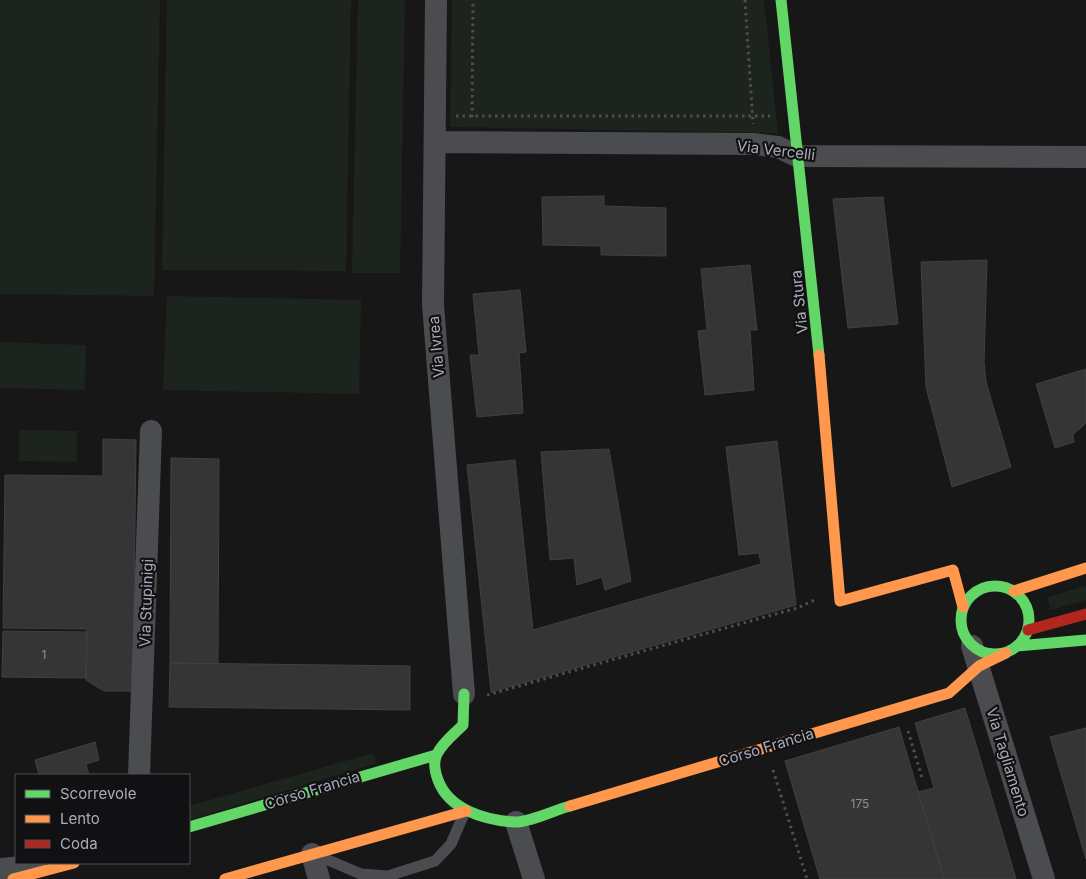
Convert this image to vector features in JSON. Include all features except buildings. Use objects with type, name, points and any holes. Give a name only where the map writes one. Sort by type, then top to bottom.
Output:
[{"type":"main road","name":"Via Stura","points":[[781,0],[813,287],[839,596]]},
{"type":"main road","points":[[1014,591],[1086,568]]},
{"type":"main road","points":[[839,596],[953,570],[963,606],[961,627],[975,656],[1006,653],[1017,646],[1028,630],[1030,617],[1027,607],[1014,591],[1001,586],[984,588],[970,596],[963,606]]},
{"type":"main road","points":[[1028,630],[1086,614]]},
{"type":"main road","points":[[1017,646],[1086,640]]},
{"type":"main road","name":"Corso Francia","points":[[516,822],[949,693],[975,656],[1006,653]]},
{"type":"main road","points":[[464,694],[463,725],[436,754],[436,773],[439,786],[451,801],[466,812],[516,822]]},
{"type":"main road","name":"Corso Francia","points":[[190,827],[436,754]]},
{"type":"main road","points":[[225,879],[466,812]]},
{"type":"main road","points":[[13,879],[68,864]]},
{"type":"street","name":"Via Ivrea","points":[[436,0],[433,306],[464,694]]},
{"type":"street","name":"Via Vercelli","points":[[435,142],[754,144],[778,148],[797,156],[1086,157]]},
{"type":"street","name":"Via Stupinigi","points":[[139,774],[151,431]]},
{"type":"street","name":"Via Tagliamento","points":[[975,656],[1044,879]]},
{"type":"street","points":[[516,822],[534,879]]},
{"type":"street","points":[[312,854],[319,879]]},
{"type":"street","points":[[0,868],[58,864]]},
{"type":"lane","points":[[312,854],[361,874],[388,876],[435,861],[451,844],[466,812]]},
{"type":"path","points":[[472,142],[473,0]]},
{"type":"path","points":[[745,0],[754,144]]},
{"type":"path","points":[[436,116],[793,116]]},
{"type":"path","points":[[464,694],[486,695],[839,596]]},
{"type":"path","points":[[900,707],[923,781]]},
{"type":"path","points":[[767,748],[807,879]]},
{"type":"shaded area","points":[[0,0],[160,0],[154,296],[0,294]]},
{"type":"shaded area","points":[[167,0],[351,0],[346,271],[162,270]]},
{"type":"shaded area","points":[[358,0],[405,0],[400,273],[352,273]]},
{"type":"shaded area","points":[[452,0],[764,0],[778,133],[450,127]]},
{"type":"shaded area","points":[[167,296],[361,300],[359,394],[163,390]]},
{"type":"shaded area","points":[[0,342],[86,345],[85,390],[0,388]]},
{"type":"shaded area","points":[[19,430],[77,431],[77,462],[19,461]]},
{"type":"shaded area","points":[[1086,586],[1086,600],[1051,610],[1047,597]]},
{"type":"shaded area","points":[[373,753],[377,763],[190,820],[190,806]]},
{"type":"traffic: fast","points":[[781,0],[819,355]]},
{"type":"traffic: fast","points":[[988,586],[1002,586],[1014,591],[1024,601],[1029,613],[1029,620],[1029,627],[1024,639],[1014,649],[1002,654],[988,654],[976,649],[966,639],[961,627],[961,613],[966,601],[976,591],[988,586]]},
{"type":"traffic: fast","points":[[1017,646],[1086,640]]},
{"type":"traffic: fast","points":[[464,694],[463,725],[442,746],[435,760],[438,780],[450,799],[469,812],[480,816],[514,822],[520,822],[570,806]]},
{"type":"traffic: fast","points":[[190,827],[436,755]]},
{"type":"traffic: slow","points":[[819,355],[840,601],[953,570],[963,607]]},
{"type":"traffic: slow","points":[[1014,591],[1086,568]]},
{"type":"traffic: slow","points":[[570,806],[949,693],[979,666],[1006,653]]},
{"type":"traffic: slow","points":[[225,879],[466,811]]},
{"type":"traffic: slow","points":[[13,879],[70,864]]},
{"type":"traffic: jam","points":[[1028,630],[1086,614]]}]
